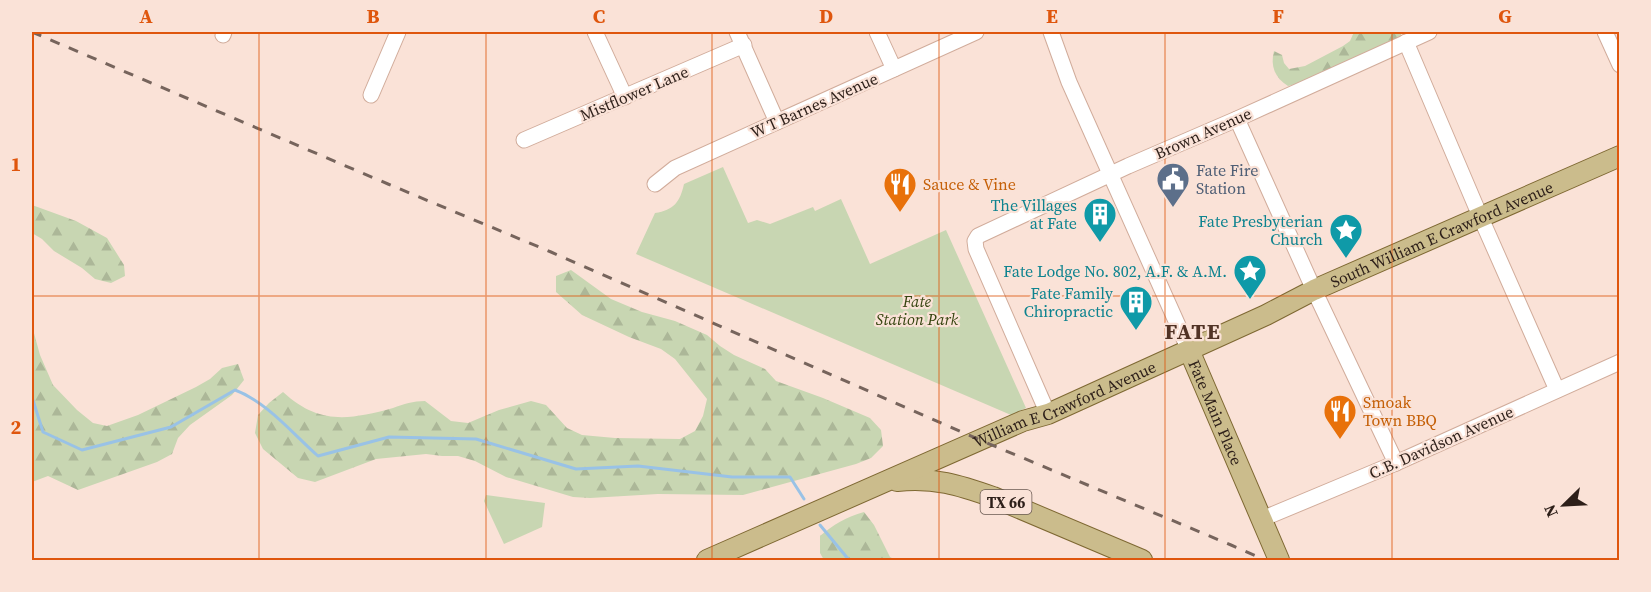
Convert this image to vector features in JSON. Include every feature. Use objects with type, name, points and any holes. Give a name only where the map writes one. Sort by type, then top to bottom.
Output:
[{"type":"main road","name":"South William E Crawford Avenue","points":[[1266,315],[1314,290],[1620,156]]},
{"type":"main road","name":"William E Crawford Avenue","points":[[863,491],[1023,420],[1048,414],[1266,315]]},
{"type":"main road","name":"Fate Main Place","points":[[1189,350],[1279,561]]},
{"type":"main road","name":"TX 66","points":[[707,561],[863,491],[898,481],[918,479],[956,485],[993,497],[1142,561]]},
{"type":"street","points":[[371,96],[398,32]]},
{"type":"street","points":[[594,32],[625,97]]},
{"type":"street","points":[[877,32],[894,69]]},
{"type":"street","name":"W T Barnes Avenue","points":[[655,184],[675,168],[976,32]]},
{"type":"street","name":"Fate Main Place","points":[[1051,32],[1069,82],[1189,350]]},
{"type":"street","name":"Brown Avenue","points":[[1048,414],[976,249],[975,241],[978,236],[1429,32]]},
{"type":"street","points":[[1605,32],[1620,65]]},
{"type":"street","points":[[741,38],[777,122]]},
{"type":"street","name":"Mistflower Lane","points":[[524,140],[625,97],[741,38]]},
{"type":"street","points":[[1406,42],[1557,390]]},
{"type":"street","points":[[1236,119],[1396,463]]},
{"type":"street","name":"C.B. Davidson Avenue","points":[[1262,519],[1396,463],[1620,362]]},
{"type":"green space","points":[[1354,32],[1401,32],[1401,36],[1387,45],[1288,86],[1277,75],[1273,67],[1274,51],[1282,55],[1289,69],[1305,66],[1343,46],[1350,41]]},
{"type":"green space","name":"Fate Station Park","points":[[723,167],[748,223],[757,220],[770,224],[813,207],[815,211],[841,199],[870,264],[946,230],[1026,408],[1011,415],[636,254],[655,213],[667,210],[675,204],[684,184]]},
{"type":"green space","points":[[32,205],[76,221],[107,238],[124,265],[125,276],[111,283],[95,279],[54,251],[32,233]]},
{"type":"green space","points":[[571,270],[611,299],[642,312],[675,321],[707,335],[734,355],[765,369],[776,381],[870,418],[881,430],[883,446],[871,458],[856,464],[743,495],[658,494],[590,498],[573,497],[506,477],[475,461],[458,456],[426,454],[376,459],[315,482],[298,478],[263,449],[255,433],[258,415],[283,392],[309,410],[335,417],[362,415],[425,401],[451,421],[468,423],[499,410],[531,401],[546,405],[567,428],[582,435],[680,439],[695,431],[703,416],[707,399],[675,359],[661,349],[582,315],[556,292],[556,276]]},
{"type":"green space","points":[[32,326],[40,355],[53,385],[93,423],[107,426],[138,415],[196,387],[210,379],[222,368],[238,364],[244,380],[232,395],[190,425],[178,438],[172,454],[157,462],[78,490],[48,476],[32,482]]},
{"type":"green space","points":[[486,495],[545,503],[542,527],[504,544],[484,501]]},
{"type":"green space","points":[[864,512],[874,525],[890,557],[896,560],[824,560],[820,553],[820,536],[840,521]]},
{"type":"waterway","points":[[32,397],[43,432],[82,450],[171,427],[235,390],[258,402],[318,456],[389,437],[476,439],[576,469],[638,466],[732,477],[790,477],[804,499]]},
{"type":"waterway","points":[[820,525],[849,560]]},
{"type":"railway","points":[[32,32],[551,252],[980,440],[1265,560]]},
{"type":"place","name":"Fate Fire Station","points":[[1173,208]]},
{"type":"place","name":"Sauce & Vine","points":[[900,213]]},
{"type":"place","name":"The Villages at Fate","points":[[1100,243]]},
{"type":"place","name":"Fate Presbyterian Church","points":[[1346,259]]},
{"type":"place","name":"Fate Lodge No. 802, A.F. & A.M.","points":[[1250,300]]},
{"type":"place","name":"Fate Family Chiropractic","points":[[1136,331]]},
{"type":"place","name":"Smoak Town BBQ","points":[[1340,440]]},
{"type":"district","name":"FATE","points":[[1193,331]]}]
